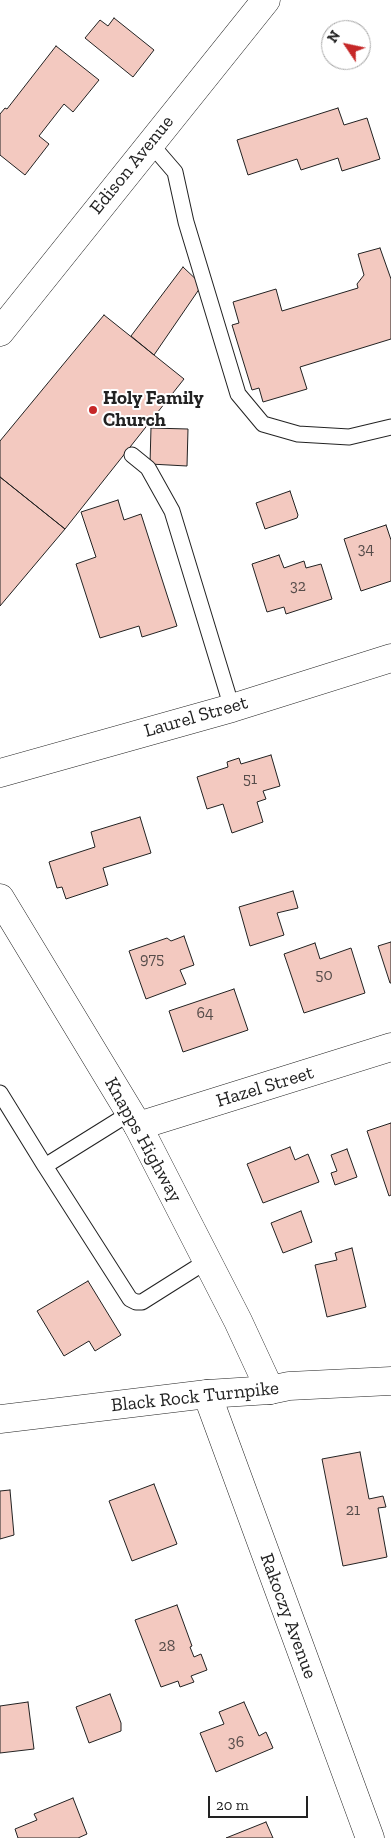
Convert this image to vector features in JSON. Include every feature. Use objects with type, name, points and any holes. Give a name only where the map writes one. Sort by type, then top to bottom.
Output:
[{"type":"street","name":"Edison Avenue","points":[[0,332],[266,0]]},
{"type":"street","name":"Laurel Street","points":[[0,773],[232,708],[391,658]]},
{"type":"street","name":"Knapps Highway","points":[[0,898],[134,1120],[238,1321],[270,1390]]},
{"type":"street","name":"Hazel Street","points":[[134,1120],[391,1048]]},
{"type":"street","name":"Black Rock Turnpike","points":[[0,1419],[207,1394],[270,1390],[289,1386],[391,1381]]},
{"type":"street","name":"Rakoczy Avenue","points":[[207,1394],[370,1838]]},
{"type":"lane","points":[[150,143],[175,172],[186,222],[238,394],[263,424],[298,434],[349,437],[391,427]]},
{"type":"lane","points":[[132,455],[148,468],[172,511],[232,708]]},
{"type":"lane","points":[[0,1093],[130,1299],[142,1302],[207,1261]]},
{"type":"lane","points":[[45,1166],[134,1120]]},
{"type":"building","points":[[114,18],[154,50],[133,77],[85,38],[100,20],[108,26]]},
{"type":"building","points":[[56,46],[99,80],[73,112],[64,104],[39,136],[49,144],[25,175],[0,155],[0,114],[5,108],[7,109]]},
{"type":"building","points":[[338,108],[344,125],[367,118],[380,159],[342,171],[338,158],[301,170],[297,159],[248,175],[237,140]]},
{"type":"building","points":[[380,248],[391,279],[391,339],[300,367],[307,389],[263,402],[259,388],[252,390],[232,325],[239,323],[233,302],[276,289],[282,311],[358,288],[357,284],[364,275],[358,254]]},
{"type":"building","points":[[183,267],[202,285],[154,355],[131,336]]},
{"type":"building","name":"Holy Family Church","points":[[104,315],[184,379],[65,529],[0,477],[0,441]]},
{"type":"building","points":[[151,428],[188,429],[187,466],[150,464]]},
{"type":"building","points":[[0,477],[65,529],[0,606]]},
{"type":"building","points":[[290,491],[298,515],[297,518],[265,529],[256,503]]},
{"type":"building","points":[[118,500],[124,520],[141,514],[177,626],[142,637],[139,626],[100,638],[76,564],[96,557],[81,512]]},
{"type":"building","points":[[386,525],[391,540],[391,581],[361,591],[344,539]]},
{"type":"building","points":[[279,555],[284,568],[304,561],[306,568],[321,564],[332,599],[286,614],[284,607],[267,612],[252,564]]},
{"type":"building","points":[[271,755],[280,786],[263,791],[266,799],[257,802],[263,822],[232,833],[223,804],[207,809],[197,777],[228,767],[227,762],[239,758],[241,764]]},
{"type":"building","points":[[140,817],[151,853],[103,868],[108,885],[66,899],[62,887],[57,888],[49,862],[95,847],[91,832]]},
{"type":"building","points":[[293,891],[298,908],[277,913],[284,935],[250,946],[239,907]]},
{"type":"building","points":[[184,936],[194,965],[180,970],[186,984],[146,999],[129,951],[167,938],[171,941]]},
{"type":"building","points":[[391,942],[391,983],[390,983],[378,946]]},
{"type":"building","points":[[315,943],[320,959],[351,948],[365,993],[304,1013],[284,954]]},
{"type":"building","points":[[234,989],[248,1030],[183,1052],[169,1011]]},
{"type":"building","points":[[391,1123],[391,1195],[389,1196],[367,1131]]},
{"type":"building","points":[[290,1147],[295,1160],[308,1154],[319,1182],[263,1203],[247,1164]]},
{"type":"building","points":[[347,1149],[357,1177],[335,1185],[331,1173],[337,1171],[331,1155]]},
{"type":"building","points":[[301,1211],[312,1242],[283,1253],[271,1223]]},
{"type":"building","points":[[352,1248],[366,1307],[327,1317],[315,1265],[337,1260],[335,1253]]},
{"type":"building","points":[[88,1281],[121,1335],[95,1351],[89,1341],[64,1356],[37,1311]]},
{"type":"building","points":[[360,1452],[369,1499],[383,1496],[386,1507],[378,1508],[387,1557],[343,1566],[322,1459]]},
{"type":"building","points":[[154,1484],[177,1544],[132,1561],[109,1501]]},
{"type":"building","points":[[10,1490],[14,1535],[0,1539],[0,1491]]},
{"type":"building","points":[[177,1605],[192,1646],[190,1647],[194,1657],[201,1654],[207,1670],[191,1676],[194,1682],[180,1687],[178,1681],[161,1687],[135,1620]]},
{"type":"building","points":[[110,1694],[121,1723],[121,1731],[89,1743],[76,1707]]},
{"type":"building","points":[[28,1702],[34,1749],[0,1753],[0,1706]]},
{"type":"building","points":[[244,1702],[259,1736],[266,1732],[273,1748],[216,1772],[200,1733],[224,1724],[219,1712]]},
{"type":"building","points":[[73,1798],[87,1834],[78,1838],[18,1838],[15,1829],[37,1820],[34,1814]]},
{"type":"building","points":[[266,1822],[273,1838],[226,1838]]},
{"type":"place","name":"Holy Family Church","points":[[93,410]]}]
